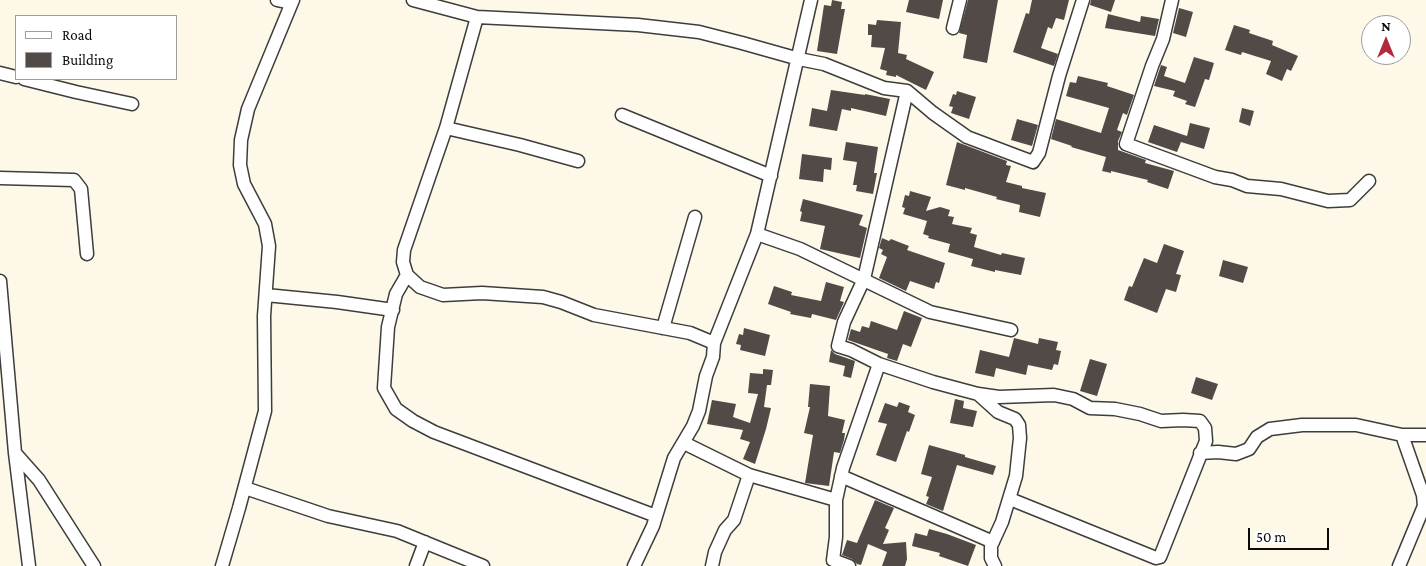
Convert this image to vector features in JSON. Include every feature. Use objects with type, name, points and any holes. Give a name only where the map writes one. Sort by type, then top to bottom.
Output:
[{"type":"street","points":[[222,566],[265,411],[264,316],[269,246],[265,224],[244,184],[240,165],[241,140],[248,109],[292,2],[277,0]]},
{"type":"street","points":[[413,0],[477,17],[638,25],[700,32],[824,64],[884,88],[908,91],[933,113],[967,137],[1034,162],[1039,153],[1059,76],[1083,0]]},
{"type":"street","points":[[634,566],[653,526],[674,458],[700,411],[706,376],[713,357],[714,343],[757,234],[812,0]]},
{"type":"street","points":[[953,28],[960,0]]},
{"type":"street","points":[[1172,0],[1162,39],[1126,144],[1215,177],[1232,180],[1247,186],[1281,189],[1328,201],[1350,200],[1369,181]]},
{"type":"street","points":[[477,17],[464,70],[446,128],[404,250],[403,262],[407,275],[420,288],[443,295],[482,292],[543,297],[594,315],[690,333],[714,343]]},
{"type":"street","points":[[0,72],[15,76]]},
{"type":"street","points":[[28,80],[132,104]]},
{"type":"street","points":[[908,91],[864,279],[844,322],[838,346],[851,350],[879,364],[933,382],[978,394],[999,398],[1054,395],[1073,399],[1090,408],[1124,410],[1161,421],[1200,421],[1205,428],[1206,441],[1160,557],[1156,558],[1010,499]]},
{"type":"street","points":[[622,114],[771,176]]},
{"type":"street","points":[[446,128],[520,145],[578,162]]},
{"type":"street","points":[[0,178],[74,180],[81,190],[86,254]]},
{"type":"street","points":[[663,328],[695,217]]},
{"type":"street","points":[[757,234],[800,249],[930,312],[1011,330]]},
{"type":"street","points":[[407,275],[396,294],[388,327],[384,388],[396,409],[434,432],[656,516]]},
{"type":"street","points":[[0,283],[4,382],[29,566]]},
{"type":"street","points":[[266,295],[393,310]]},
{"type":"street","points":[[849,566],[832,563],[836,537],[836,500],[841,476],[879,364]]},
{"type":"street","points":[[978,394],[998,412],[1015,420],[1019,425],[1020,438],[1016,476],[1002,522],[993,542],[991,558],[995,566]]},
{"type":"street","points":[[1200,453],[1236,454],[1249,449],[1257,437],[1270,429],[1302,425],[1356,425],[1402,435],[1426,435]]},
{"type":"street","points":[[1399,566],[1424,506],[1423,495],[1402,435]]},
{"type":"street","points":[[684,443],[749,475],[836,500]]},
{"type":"street","points":[[15,453],[39,480],[94,566]]},
{"type":"street","points":[[712,566],[715,552],[725,530],[734,520],[749,475]]},
{"type":"street","points":[[841,476],[993,542]]},
{"type":"street","points":[[245,488],[328,516],[397,531],[483,566]]},
{"type":"street","points":[[416,566],[425,542]]},
{"type":"building","points":[[832,0],[842,2],[841,9],[845,9],[837,54],[817,51],[824,5],[831,6]]},
{"type":"building","points":[[909,0],[943,0],[939,19],[906,12]]},
{"type":"building","points":[[968,0],[998,0],[987,63],[963,58],[967,35],[959,33]]},
{"type":"building","points":[[1032,0],[1069,0],[1064,20],[1056,18],[1052,29],[1048,27],[1041,48],[1058,54],[1054,66],[1013,52],[1026,13],[1029,14]]},
{"type":"building","points":[[1091,0],[1115,0],[1111,12],[1090,5]]},
{"type":"building","points":[[1179,8],[1193,12],[1186,37],[1173,33]]},
{"type":"building","points":[[1108,14],[1140,22],[1141,16],[1159,19],[1155,36],[1105,28]]},
{"type":"building","points":[[877,20],[901,22],[898,53],[907,55],[906,59],[934,72],[926,90],[896,75],[896,77],[886,75],[887,71],[880,69],[885,48],[871,47],[872,35],[868,35],[868,24],[876,25]]},
{"type":"building","points":[[1234,25],[1250,30],[1249,33],[1273,41],[1272,45],[1298,56],[1291,71],[1287,69],[1282,81],[1266,74],[1271,61],[1242,52],[1241,55],[1225,50]]},
{"type":"building","points":[[1194,57],[1214,63],[1209,80],[1205,79],[1195,107],[1185,104],[1187,101],[1173,96],[1175,91],[1154,86],[1161,65],[1167,67],[1164,76],[1185,83]]},
{"type":"building","points":[[1078,76],[1108,83],[1107,86],[1134,95],[1127,115],[1123,113],[1117,130],[1122,132],[1118,141],[1118,150],[1146,160],[1145,163],[1174,171],[1168,189],[1147,182],[1148,180],[1111,171],[1111,173],[1102,171],[1106,157],[1051,139],[1056,119],[1101,133],[1109,108],[1066,96],[1070,82],[1076,83]]},
{"type":"building","points":[[831,90],[890,99],[886,116],[851,108],[851,111],[842,109],[837,131],[809,126],[812,108],[827,111]]},
{"type":"building","points":[[957,91],[976,97],[969,119],[951,113],[953,107],[949,106],[953,94],[956,95]]},
{"type":"building","points":[[1242,108],[1254,111],[1250,126],[1239,122]]},
{"type":"building","points":[[1017,119],[1038,125],[1032,146],[1011,140]]},
{"type":"building","points":[[1190,123],[1210,128],[1204,149],[1181,142],[1177,152],[1148,142],[1154,125],[1187,136]]},
{"type":"building","points":[[846,142],[878,147],[874,173],[877,173],[873,194],[856,191],[857,185],[853,185],[857,162],[843,160]]},
{"type":"building","points":[[957,142],[1007,161],[1006,165],[1011,166],[1006,182],[1022,186],[1022,188],[1046,193],[1040,217],[1019,212],[1020,205],[996,199],[997,197],[946,185]]},
{"type":"building","points":[[802,154],[832,158],[831,170],[824,169],[823,182],[799,179]]},
{"type":"building","points":[[910,191],[931,197],[926,211],[940,207],[950,210],[948,216],[954,217],[952,224],[972,228],[970,233],[977,235],[974,247],[1001,255],[1002,253],[1025,258],[1021,275],[995,270],[995,272],[971,266],[973,259],[948,252],[950,244],[928,238],[929,236],[923,234],[927,221],[903,214],[905,208],[902,207],[905,195],[909,196]]},
{"type":"building","points":[[803,199],[863,215],[859,225],[867,228],[860,258],[820,249],[825,226],[800,221]]},
{"type":"building","points":[[882,238],[889,241],[891,239],[909,246],[907,250],[945,263],[939,283],[936,282],[934,289],[910,281],[906,291],[879,278],[887,257],[881,254],[883,250],[879,248]]},
{"type":"building","points":[[1164,244],[1184,251],[1176,274],[1181,275],[1176,292],[1166,289],[1157,313],[1124,300],[1129,286],[1132,287],[1144,258],[1157,263]]},
{"type":"building","points":[[1223,260],[1248,267],[1243,283],[1219,276]]},
{"type":"building","points":[[826,282],[844,287],[840,301],[844,302],[836,320],[812,314],[811,318],[790,314],[791,312],[768,304],[774,286],[792,292],[791,295],[821,301]]},
{"type":"building","points":[[904,311],[922,318],[911,347],[903,344],[897,361],[887,358],[888,354],[848,340],[851,329],[860,332],[862,326],[869,328],[871,321],[897,330]]},
{"type":"building","points":[[744,328],[770,335],[765,356],[740,350],[741,345],[736,344],[739,334],[743,335]]},
{"type":"building","points":[[1014,338],[1038,344],[1039,338],[1058,342],[1056,350],[1061,351],[1058,365],[1054,364],[1052,370],[1028,365],[1026,375],[996,368],[994,377],[975,373],[980,350],[1009,357]]},
{"type":"building","points":[[831,350],[835,354],[855,361],[851,378],[843,376],[845,366],[829,362]]},
{"type":"building","points":[[1090,359],[1107,364],[1097,396],[1080,391]]},
{"type":"building","points":[[763,369],[773,370],[771,385],[767,385],[764,407],[771,408],[755,464],[743,459],[750,442],[740,439],[743,430],[707,424],[712,400],[736,404],[733,417],[750,423],[758,394],[748,393],[750,373],[763,374]]},
{"type":"building","points":[[1196,377],[1218,384],[1212,400],[1191,393]]},
{"type":"building","points":[[810,384],[830,386],[828,416],[845,420],[842,433],[845,433],[844,440],[840,453],[834,452],[829,486],[805,483],[813,435],[804,433],[810,407],[808,407]]},
{"type":"building","points":[[955,399],[964,401],[963,408],[977,411],[973,427],[950,423]]},
{"type":"building","points":[[899,402],[910,406],[908,412],[915,415],[896,462],[876,455],[887,424],[878,422],[885,403],[897,407]]},
{"type":"building","points":[[929,445],[996,466],[993,475],[957,465],[943,511],[926,504],[929,497],[926,496],[932,477],[921,474]]},
{"type":"building","points":[[875,500],[894,508],[885,528],[889,530],[883,544],[906,542],[907,559],[905,566],[882,566],[887,552],[868,544],[861,565],[842,555],[847,540],[857,543]]},
{"type":"building","points":[[929,529],[976,545],[968,566],[939,556],[940,553],[912,546],[915,533],[927,536]]}]
